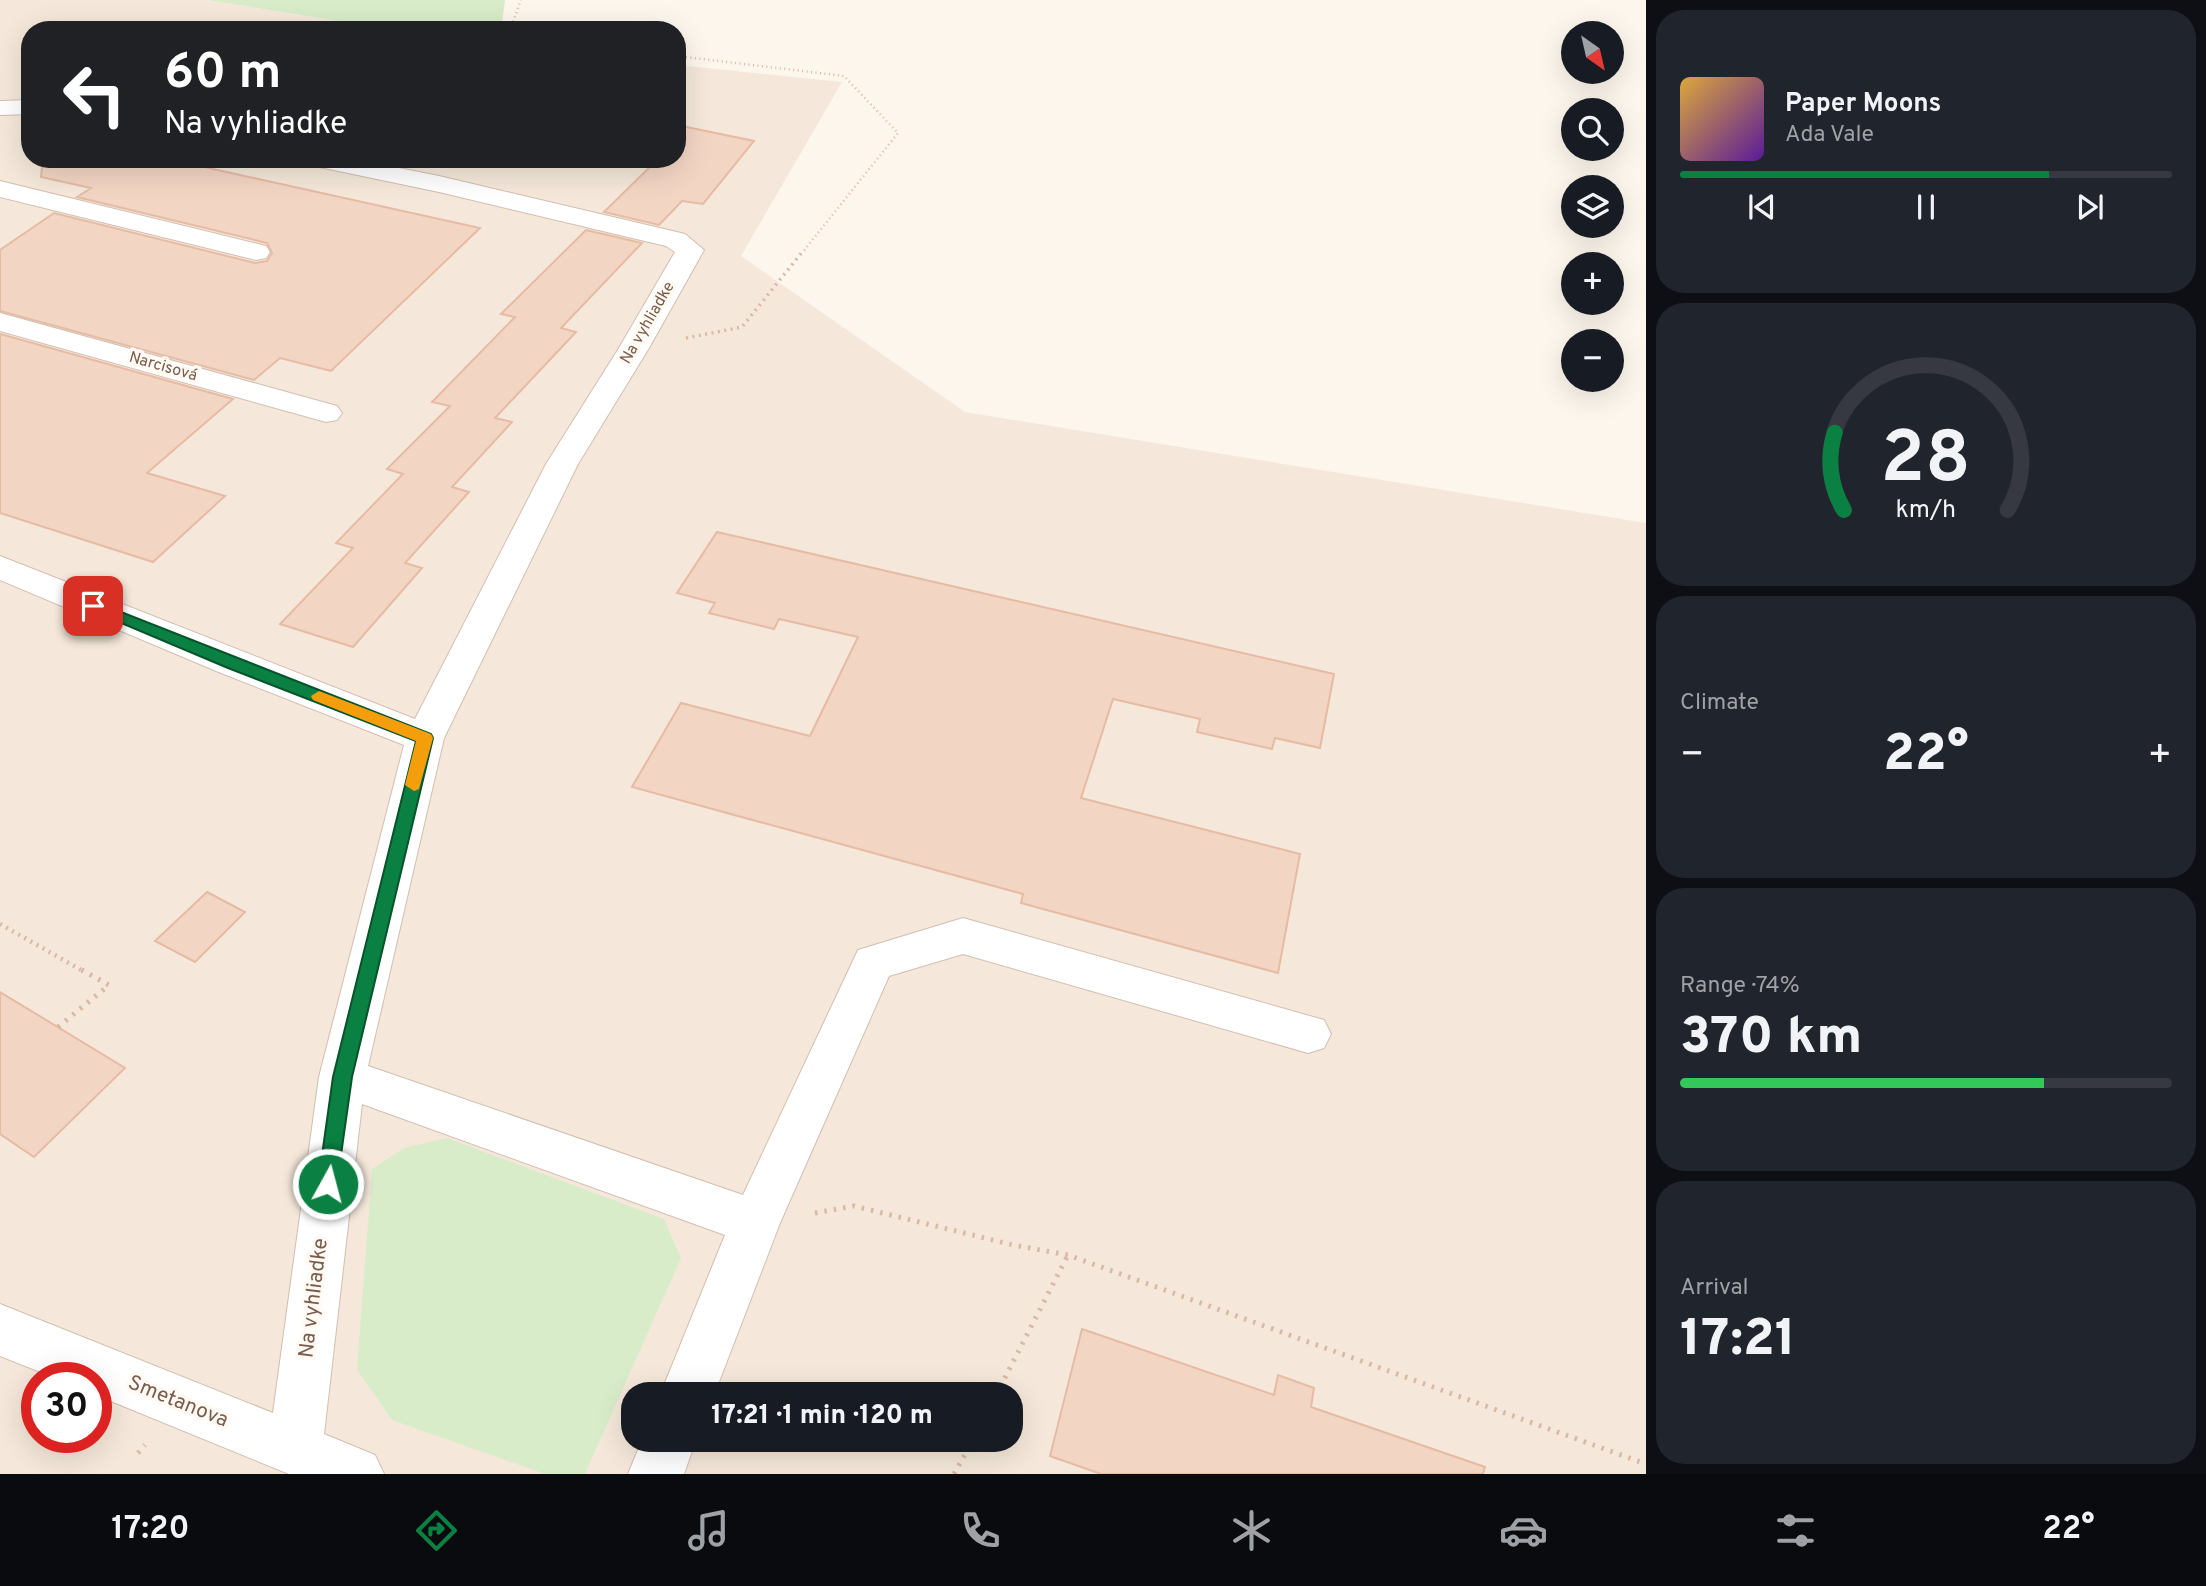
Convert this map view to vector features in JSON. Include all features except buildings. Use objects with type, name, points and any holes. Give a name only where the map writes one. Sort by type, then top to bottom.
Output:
[{"type":"street","points":[[0,108],[21,107]]},
{"type":"street","name":"Na vyhliadke","points":[[295,1448],[342,1077],[425,738],[562,464],[634,348],[690,250],[675,240],[439,184],[359,168]]},
{"type":"street","points":[[0,189],[256,252]]},
{"type":"street","name":"Narcisová","points":[[0,322],[326,413]]},
{"type":"street","points":[[0,567],[234,664],[425,738]]},
{"type":"street","points":[[692,1382],[755,1223],[873,962],[963,936],[1308,1034]]},
{"type":"street","points":[[342,1077],[755,1223]]},
{"type":"street","name":"Smetanova","points":[[0,1330],[356,1474]]},
{"type":"street","points":[[656,1474],[664,1452]]},
{"type":"path","points":[[513,21],[521,0]]},
{"type":"path","points":[[634,348],[742,327],[898,133],[844,76],[686,57]]},
{"type":"path","points":[[0,924],[109,985],[58,1027]]},
{"type":"path","points":[[755,1223],[854,1206],[1013,1245],[1068,1255],[1646,1464]]},
{"type":"path","points":[[1003,1382],[1068,1255]]},
{"type":"path","points":[[138,1453],[145,1446]]},
{"type":"path","points":[[954,1474],[966,1452]]},
{"type":"shaded area","points":[[0,0],[207,0],[338,21],[21,21],[21,168],[686,168],[686,66],[842,82],[741,256],[965,412],[1646,523],[1646,1474],[0,1474]]},
{"type":"green space","points":[[207,0],[505,0],[502,21],[338,21]]},
{"type":"green space","points":[[447,1138],[664,1219],[681,1258],[626,1382],[621,1382],[621,1393],[585,1474],[545,1474],[392,1420],[357,1370],[372,1169],[404,1148]]},
{"type":"slow traffic","points":[[319,696],[425,738],[414,785]]},
{"type":"route","points":[[93,606],[425,738],[342,1077],[328,1184]]}]
